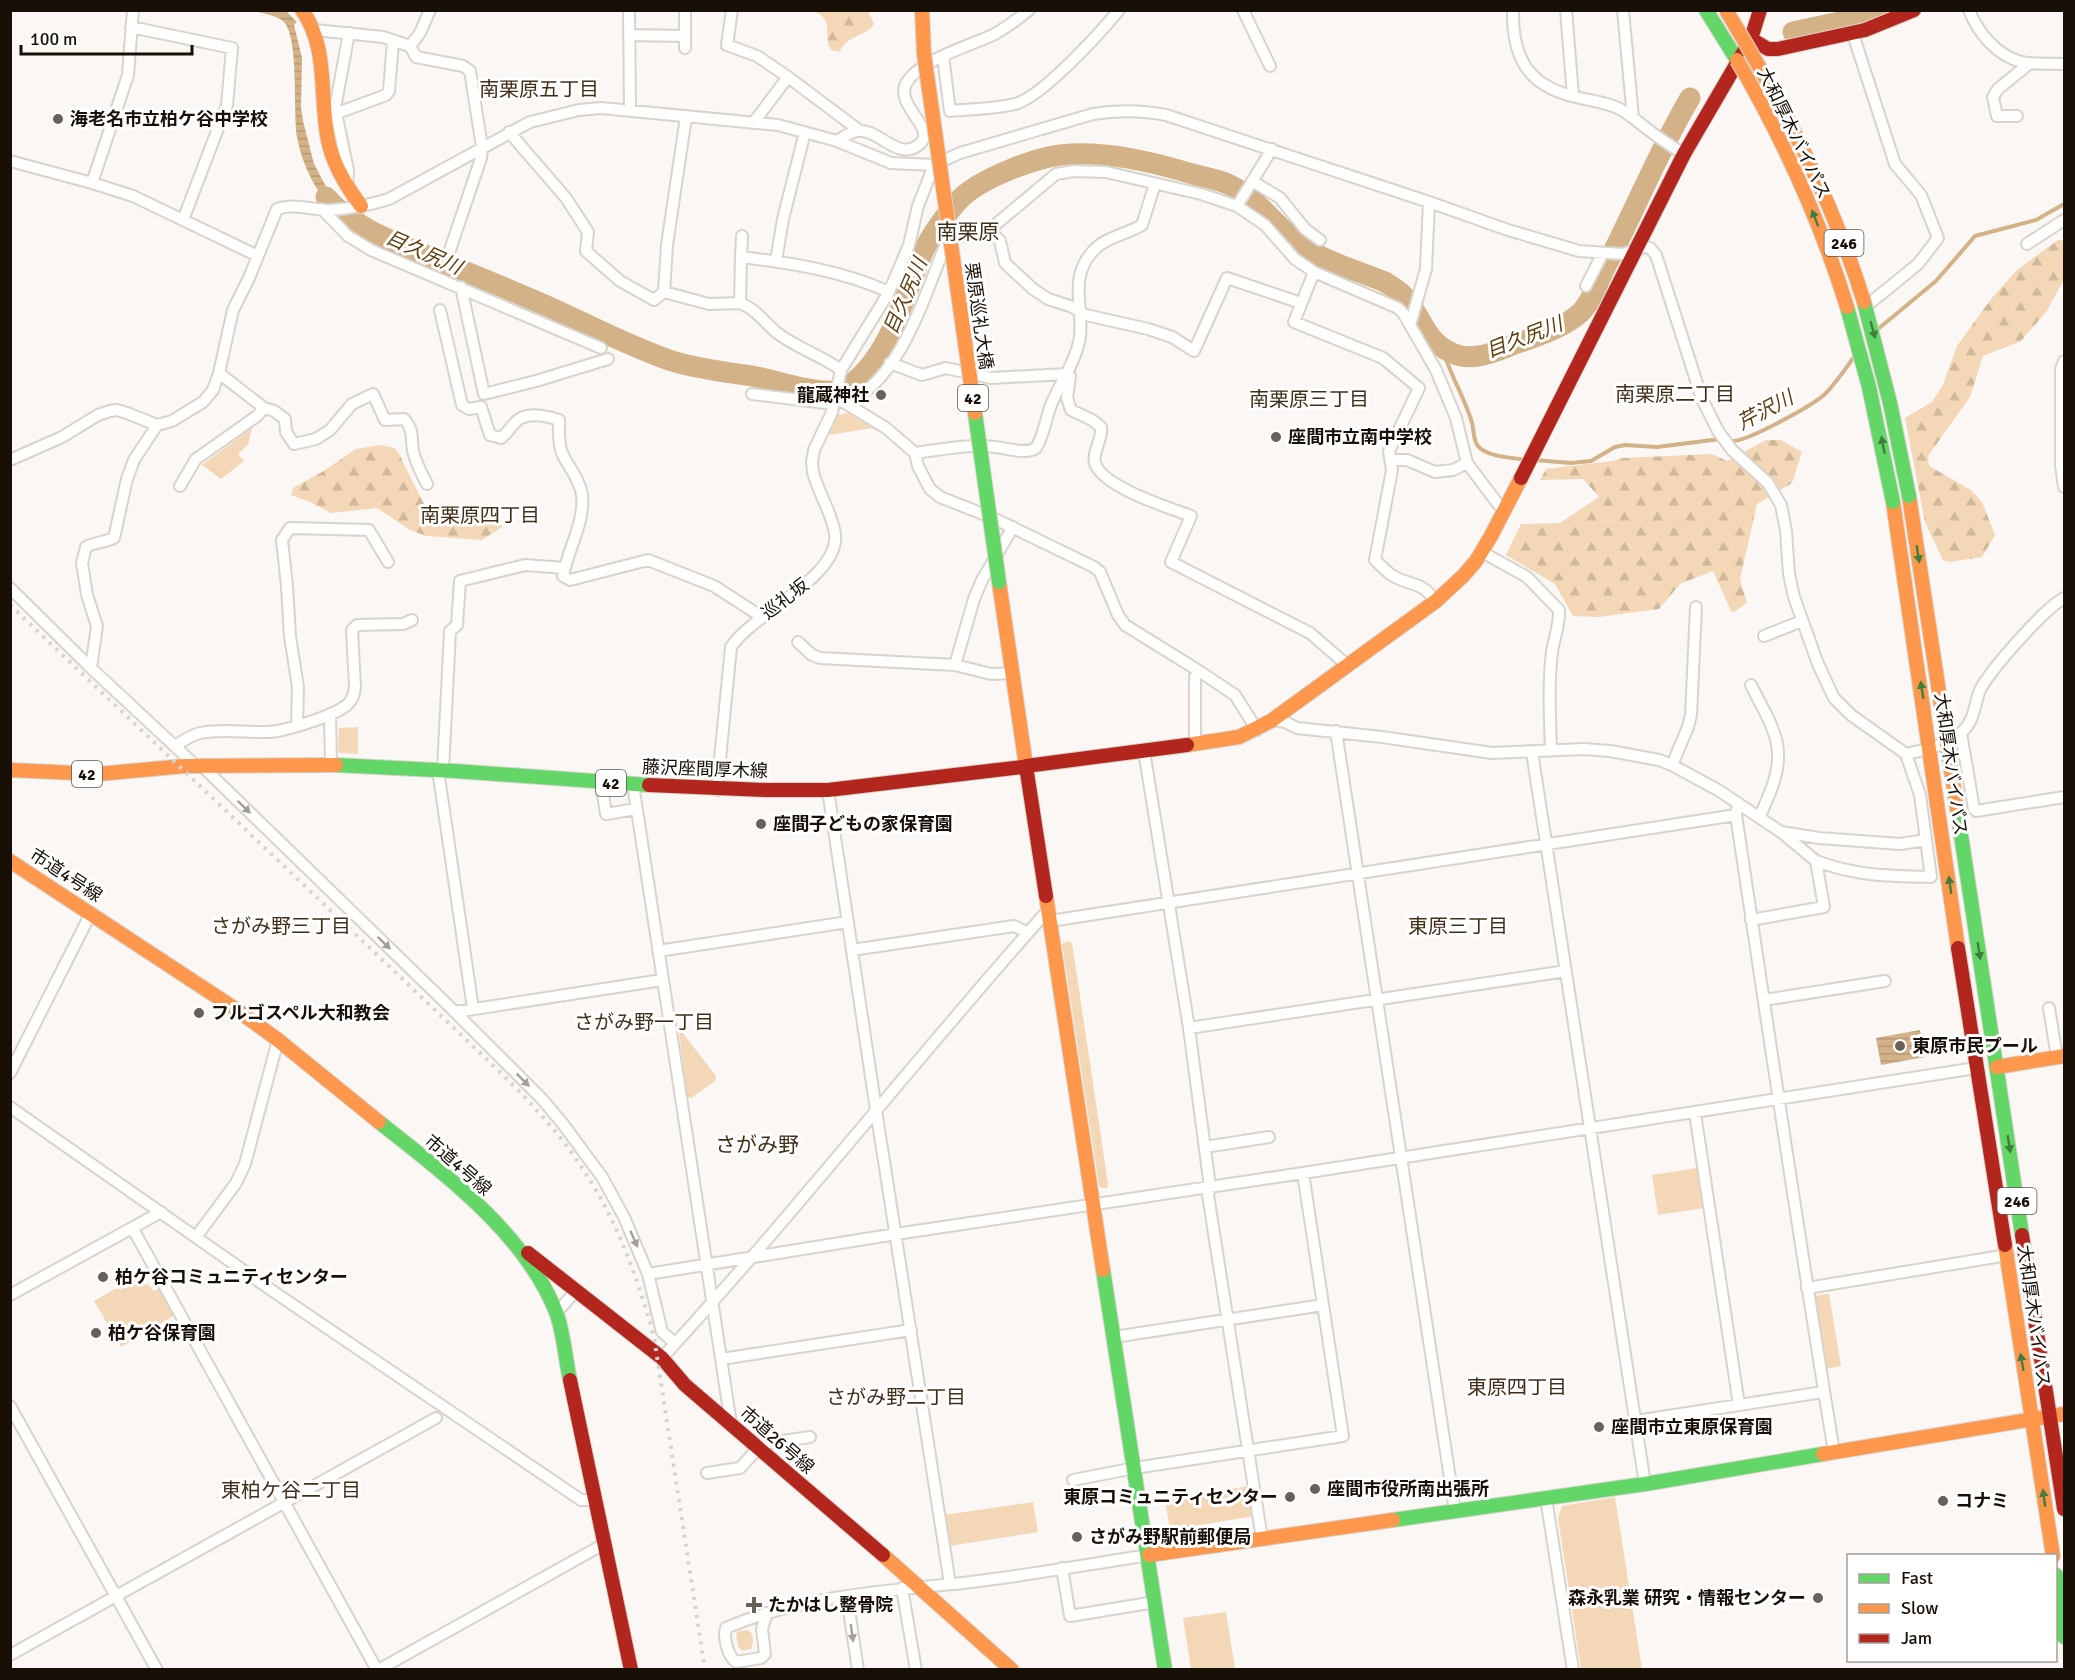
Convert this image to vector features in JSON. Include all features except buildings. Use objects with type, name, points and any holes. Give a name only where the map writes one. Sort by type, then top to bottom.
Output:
[{"type":"main road","points":[[302,10],[315,30],[327,138],[333,161],[340,178],[359,206]]},
{"type":"main road","name":"栗原巡礼大橋","points":[[922,10],[924,54],[1012,673]]},
{"type":"main road","name":"大和厚木バイパス","points":[[1706,10],[1747,76],[1791,160],[1835,267],[1868,380],[1893,502],[1931,748],[1976,1068],[2008,1256],[2053,1554]]},
{"type":"main road","name":"大和厚木バイパス","points":[[1726,10],[1789,119],[1815,174],[1847,249],[1882,364],[1909,496],[1997,1066],[2057,1415],[2064,1509]]},
{"type":"main road","name":"藤沢座間厚木線","points":[[199,766],[331,765],[440,770],[717,790],[828,790],[1231,740],[1257,730],[1436,602],[1464,575],[1482,552],[1530,461],[1629,252],[1680,151],[1751,39],[1760,10]]},
{"type":"main road","points":[[1751,39],[1768,49],[1778,49],[1853,33],[1877,26],[1901,13],[1914,10]]},
{"type":"main road","name":"42","points":[[1012,673],[1026,766]]},
{"type":"main road","name":"42","points":[[10,770],[109,774],[199,766]]},
{"type":"main road","points":[[1026,766],[1165,1670]]},
{"type":"main road","name":"市道4号線","points":[[10,861],[92,913],[278,1040],[456,1185],[515,1243],[537,1274],[556,1313],[631,1670]]},
{"type":"main road","points":[[1997,1066],[2061,1056]]},
{"type":"main road","name":"市道26号線","points":[[515,1243],[662,1358],[685,1385],[1010,1669]]},
{"type":"main road","points":[[1149,1556],[1645,1484],[2057,1415]]},
{"type":"main road","points":[[2057,1589],[2064,1637]]},
{"type":"street","points":[[92,183],[128,75],[133,10]]},
{"type":"street","points":[[410,46],[420,33],[430,10]]},
{"type":"street","points":[[629,10],[630,110]]},
{"type":"street","points":[[629,35],[685,42],[685,10]]},
{"type":"street","points":[[732,10],[727,45],[757,56],[788,76],[860,131],[876,135],[900,149],[916,147],[923,141],[922,127],[905,101],[905,84],[912,75],[943,56],[993,35],[1029,10]]},
{"type":"street","points":[[943,56],[950,111],[1017,103],[1036,92],[1068,66],[1119,10]]},
{"type":"street","points":[[1244,10],[1270,66]]},
{"type":"street","points":[[1513,10],[1518,54],[1528,71],[1546,85],[1573,96],[1609,104],[1680,151]]},
{"type":"street","points":[[1566,10],[1573,96]]},
{"type":"street","points":[[1623,10],[1633,118]]},
{"type":"street","points":[[1969,10],[1982,34],[2002,54],[2030,63],[2064,64]]},
{"type":"street","points":[[131,27],[232,48],[227,105],[183,220]]},
{"type":"street","points":[[315,30],[383,37],[410,46],[416,57],[463,66],[470,71],[482,147],[481,158],[450,250]]},
{"type":"street","points":[[347,187],[348,170],[335,114],[349,33]]},
{"type":"street","points":[[1853,33],[1895,164],[1921,195],[1938,238],[1918,264],[1870,303]]},
{"type":"street","points":[[335,114],[386,96],[389,91],[393,40]]},
{"type":"street","points":[[2017,116],[1997,116],[1993,97],[1998,89],[2030,63]]},
{"type":"street","points":[[754,122],[788,76]]},
{"type":"street","points":[[10,460],[62,437],[98,415],[110,411],[127,412],[157,425],[172,421],[203,402],[213,390],[219,373],[233,309],[277,209],[285,206],[324,209],[359,206],[389,199],[530,122],[579,110],[601,108],[754,122],[778,125],[837,141],[891,163],[934,165],[960,153],[1027,132],[1109,111],[1144,111],[1166,115],[1508,230],[1579,251],[1629,252],[1644,247],[1650,248],[1656,255],[1702,399],[1723,438],[1732,450],[1768,483],[1781,505],[1794,597],[1818,664],[1834,699],[1851,716],[1906,754],[1920,795],[1931,877],[1870,876],[1841,870],[1816,861],[1760,816],[1672,765],[1659,760],[1594,749],[1501,753],[1471,751],[1335,731],[1297,728],[1285,722],[1273,720]]},
{"type":"street","points":[[509,132],[566,198],[588,232],[586,251],[620,281],[654,300],[664,292],[667,245],[686,117]]},
{"type":"street","points":[[837,141],[860,131]]},
{"type":"street","points":[[776,261],[791,181],[805,132]]},
{"type":"street","points":[[863,152],[876,135]]},
{"type":"street","points":[[1238,204],[1272,149]]},
{"type":"street","points":[[10,161],[133,196],[258,256]]},
{"type":"street","points":[[664,292],[709,304],[740,303],[748,306],[776,332],[791,342],[827,359],[840,373],[890,292],[909,245],[918,206],[934,165]]},
{"type":"street","points":[[752,394],[845,403],[859,398],[878,381],[916,318],[949,236],[968,236],[989,230],[1056,174],[1074,171],[1106,172],[1238,204],[1265,225],[1295,259],[1314,272],[1398,308],[1411,322],[1436,370],[1452,408],[1467,464],[1497,504],[1505,510]]},
{"type":"street","points":[[1251,182],[1280,198],[1305,229],[1320,240]]},
{"type":"street","points":[[915,453],[958,446],[1033,450],[1039,444],[1052,402],[1073,361],[1080,340],[1078,311],[1080,274],[1089,256],[1101,244],[1142,225],[1155,184]]},
{"type":"street","points":[[1411,322],[1427,257],[1429,202]]},
{"type":"street","points":[[324,209],[348,236],[370,250],[601,348]]},
{"type":"street","points":[[2027,244],[2064,220]]},
{"type":"street","points":[[989,230],[1000,241],[1005,263],[1048,299],[1070,306],[1086,315],[1148,329],[1172,337],[1194,351],[1227,278],[1301,303]]},
{"type":"street","points":[[740,303],[742,236]]},
{"type":"street","points":[[1586,286],[1605,253]]},
{"type":"street","points":[[741,257],[776,261],[840,274],[868,282],[890,292]]},
{"type":"street","points":[[1314,272],[1294,322],[1383,358],[1419,388],[1389,451],[1392,470],[1375,561],[1391,574],[1429,590],[1436,602]]},
{"type":"street","points":[[461,287],[484,394],[608,359]]},
{"type":"street","points":[[440,310],[462,405],[469,409],[481,407],[490,435],[501,438],[522,417],[548,416],[559,420],[561,451],[580,486],[582,496],[582,513],[563,576],[570,580],[648,560],[714,586],[762,616]]},
{"type":"street","points":[[2064,361],[2061,369],[2061,465],[2064,487]]},
{"type":"street","points":[[890,363],[922,375],[946,368],[991,378],[1066,374],[1070,376],[1067,398],[1071,410],[1101,427],[1095,457],[1098,469],[1122,489],[1191,516],[1171,562],[1310,633],[1347,665]]},
{"type":"street","points":[[219,373],[264,408],[274,411],[285,419],[285,432],[294,444],[316,439],[330,430],[352,404],[373,394],[385,420],[404,419],[411,426],[413,452],[417,466],[427,484]]},
{"type":"street","name":"巡礼坂","points":[[717,790],[730,647],[736,638],[762,616],[807,583],[823,565],[832,549],[835,538],[834,527],[815,480],[812,462],[814,450],[834,402],[840,373]]},
{"type":"street","points":[[845,403],[886,428],[915,453],[918,466],[930,489],[940,497],[1013,528],[1094,567],[1100,572],[1118,615],[1125,625],[1235,695],[1257,730]]},
{"type":"street","points":[[180,486],[196,459],[257,416],[264,408]]},
{"type":"street","points":[[91,668],[97,626],[96,617],[87,595],[82,563],[86,547],[114,538],[127,479],[134,460],[157,425]]},
{"type":"street","points":[[1391,460],[1407,460],[1435,472],[1453,470],[1467,464]]},
{"type":"street","points":[[297,726],[298,687],[290,637],[282,540],[284,535],[290,528],[369,530],[388,562]]},
{"type":"street","points":[[955,665],[974,599],[982,580],[1013,528]]},
{"type":"street","points":[[1482,552],[1527,577],[1559,610],[1552,650],[1549,695],[1551,751]]},
{"type":"street","points":[[473,1009],[440,770],[450,632],[457,625],[460,581],[525,566],[565,568]]},
{"type":"street","points":[[10,588],[91,668],[199,766],[455,1012],[542,1099],[583,1149],[602,1177],[624,1217],[648,1274],[663,1332],[675,1343]]},
{"type":"street","points":[[1906,754],[1931,748],[1961,733],[1973,717],[1981,690],[2007,654],[2051,607],[2064,598]]},
{"type":"street","points":[[1672,765],[1691,716],[1696,607]]},
{"type":"street","points":[[175,746],[199,733],[271,732],[297,726],[339,711],[354,696],[352,630],[357,625],[403,624],[412,620]]},
{"type":"street","points":[[1764,636],[1802,621]]},
{"type":"street","points":[[798,642],[812,655],[820,658],[955,665],[991,674],[1012,673]]},
{"type":"street","points":[[1195,744],[1195,677],[1199,671]]},
{"type":"street","points":[[1751,685],[1775,738],[1778,753],[1773,784],[1760,816]]},
{"type":"street","points":[[330,714],[331,765]]},
{"type":"street","points":[[1335,731],[1455,1511]]},
{"type":"street","points":[[1961,733],[1976,811],[2064,797]]},
{"type":"street","points":[[1144,751],[1189,1028],[1210,1187],[1208,1195],[1262,1539]]},
{"type":"street","points":[[1532,752],[1645,1484]]},
{"type":"street","points":[[601,782],[606,814],[636,809]]},
{"type":"street","points":[[633,784],[731,1424]]},
{"type":"street","points":[[828,790],[950,1584]]},
{"type":"street","points":[[1739,803],[1736,815],[1751,920],[1834,1452]]},
{"type":"street","points":[[662,1358],[753,1257],[1028,933],[1050,915],[1168,904],[1736,815]]},
{"type":"street","points":[[1781,832],[1819,838],[1900,844],[1926,840]]},
{"type":"street","points":[[1751,920],[1824,907],[1816,861]]},
{"type":"street","points":[[10,1073],[92,913]]},
{"type":"street","points":[[658,951],[848,922]]},
{"type":"street","points":[[852,950],[1014,926],[1028,933]]},
{"type":"street","points":[[1189,1028],[1566,971]]},
{"type":"street","points":[[455,1012],[662,980]]},
{"type":"street","points":[[1764,1000],[1885,981]]},
{"type":"street","points":[[2049,1008],[2061,1056]]},
{"type":"street","points":[[196,1237],[236,1183],[244,1164],[278,1040]]},
{"type":"street","points":[[648,1274],[1976,1068]]},
{"type":"street","points":[[10,1107],[581,1500],[595,1500]]},
{"type":"street","points":[[1695,1113],[1740,1405]]},
{"type":"street","points":[[1205,1147],[1269,1137]]},
{"type":"street","points":[[1073,1480],[1135,1468],[1342,1436],[1303,1173]]},
{"type":"street","points":[[10,1296],[161,1212]]},
{"type":"street","points":[[133,1229],[377,1670],[604,1544]]},
{"type":"street","points":[[1807,1288],[2008,1256]]},
{"type":"street","points":[[556,1313],[576,1291]]},
{"type":"street","points":[[1114,1337],[1323,1305]]},
{"type":"street","points":[[721,1359],[911,1330]]},
{"type":"street","points":[[1636,1421],[1823,1392]]},
{"type":"street","points":[[10,1406],[158,1670]]},
{"type":"street","points":[[12,1655],[436,1418]]},
{"type":"street","points":[[707,1473],[740,1468],[762,1444],[810,1437]]},
{"type":"street","points":[[1546,1498],[1574,1670]]},
{"type":"street","points":[[767,1613],[762,1629],[765,1654],[761,1658],[736,1662],[730,1658],[726,1628],[748,1618],[784,1608],[902,1588],[950,1584],[1149,1556]]},
{"type":"street","points":[[1062,1568],[1070,1616],[1155,1602]]},
{"type":"street","points":[[902,1588],[916,1670]]},
{"type":"street","points":[[847,1597],[858,1670]]},
{"type":"green space","points":[[808,11],[868,11],[874,24],[866,32],[852,38],[839,52],[829,47],[825,20],[820,15]]},
{"type":"green space","points":[[2058,240],[2064,240],[2064,280],[2046,312],[2021,341],[1983,356],[1970,397],[1928,456],[1929,466],[1971,490],[1982,502],[1995,535],[1982,557],[1949,562],[1943,560],[1925,522],[1905,418],[1932,402],[1943,385],[1957,346],[1991,299],[2017,270]]},
{"type":"green space","points":[[848,413],[873,428],[829,435],[837,415]]},
{"type":"green space","points":[[252,428],[248,445],[238,454],[244,461],[221,479],[202,465]]},
{"type":"green space","points":[[1766,440],[1781,440],[1802,452],[1792,483],[1757,504],[1740,579],[1747,603],[1732,613],[1713,571],[1680,584],[1659,609],[1598,617],[1573,616],[1555,584],[1506,555],[1521,524],[1560,523],[1599,497],[1583,479],[1540,480],[1546,469],[1623,458],[1712,454],[1727,461]]},
{"type":"green space","points":[[381,445],[394,448],[398,452],[424,504],[461,506],[467,514],[494,509],[502,527],[482,540],[427,536],[410,530],[377,508],[331,513],[291,495],[293,488],[356,449]]},
{"type":"green space","points":[[358,727],[358,754],[340,753],[338,750],[339,728]]},
{"type":"green space","points":[[1068,941],[1072,943],[1107,1188],[1099,1186],[1062,944]]},
{"type":"green space","points":[[679,1032],[682,1032],[716,1076],[715,1081],[691,1098],[687,1097]]},
{"type":"green space","points":[[1700,1169],[1704,1208],[1658,1215],[1652,1175]]},
{"type":"green space","points":[[136,1283],[149,1285],[154,1291],[159,1288],[175,1315],[121,1347],[94,1301],[115,1289]]},
{"type":"green space","points":[[1829,1294],[1841,1366],[1826,1369],[1813,1296]]},
{"type":"green space","points":[[1249,1486],[1254,1516],[1170,1530],[1165,1499]]},
{"type":"green space","points":[[1615,1497],[1642,1669],[1581,1669],[1558,1518],[1562,1506]]},
{"type":"green space","points":[[1033,1502],[1038,1532],[949,1546],[944,1515]]},
{"type":"green space","points":[[1226,1612],[1235,1669],[1191,1669],[1183,1618]]},
{"type":"green space","points":[[748,1630],[753,1644],[751,1649],[743,1651],[738,1647],[736,1633]]},
{"type":"shaded area","points":[[254,11],[286,11],[297,22],[294,25],[302,58],[301,107],[314,164],[331,196],[352,214],[336,215],[317,188],[303,158],[297,137],[294,59],[289,31],[284,22],[278,18]]},
{"type":"shaded area","points":[[1920,1030],[1925,1057],[1881,1065],[1876,1038]]},
{"type":"waterway","name":"目久尻川","points":[[1793,32],[1863,17],[1876,10]]},
{"type":"waterway","name":"目久尻川","points":[[326,197],[336,208],[376,234],[541,303],[657,356],[682,364],[752,376],[818,391],[832,391],[850,385],[876,358],[894,324],[925,247],[962,197],[982,183],[1008,170],[1060,155],[1094,154],[1129,158],[1232,186],[1250,198],[1290,236],[1309,250],[1330,261],[1385,282],[1399,291],[1410,303],[1429,334],[1442,348],[1459,356],[1474,357],[1546,332],[1580,313],[1588,303],[1667,139],[1690,98]]},
{"type":"waterway","name":"芹沢川","points":[[1878,329],[1936,281],[1975,236],[2036,220],[2064,204]]},
{"type":"waterway","name":"芹沢川","points":[[1443,348],[1469,413],[1478,446],[1487,453],[1527,460]]},
{"type":"waterway","name":"芹沢川","points":[[1730,441],[1763,430],[1818,399],[1833,385],[1854,357]]},
{"type":"waterway","name":"芹沢川","points":[[1535,460],[1571,463],[1591,461],[1615,447],[1625,445],[1657,447],[1720,439]]},
{"type":"railway","points":[[10,605],[500,1072],[551,1126],[591,1182],[624,1246],[654,1337],[705,1670]]},
{"type":"traffic: fast","points":[[1706,10],[1737,60]]},
{"type":"traffic: fast","points":[[1864,302],[1890,403],[1909,496]]},
{"type":"traffic: fast","points":[[1847,307],[1869,387],[1893,502]]},
{"type":"traffic: fast","points":[[975,413],[999,582]]},
{"type":"traffic: fast","points":[[336,765],[649,785]]},
{"type":"traffic: fast","points":[[1957,809],[2022,1235]]},
{"type":"traffic: fast","points":[[379,1122],[480,1206],[524,1256],[542,1283],[559,1320],[570,1380]]},
{"type":"traffic: fast","points":[[1103,1270],[1165,1670]]},
{"type":"traffic: fast","points":[[1393,1520],[1645,1484],[1823,1454]]},
{"type":"traffic: fast","points":[[2057,1583],[2064,1637]]},
{"type":"traffic: slow","points":[[302,10],[311,25],[320,56],[325,123],[330,149],[341,175],[361,206]]},
{"type":"traffic: slow","points":[[922,10],[924,54]]},
{"type":"traffic: slow","points":[[1726,10],[1767,80],[1804,152],[1837,226],[1864,302]]},
{"type":"traffic: slow","points":[[924,54],[975,413]]},
{"type":"traffic: slow","points":[[1737,60],[1799,180],[1825,243],[1847,307]]},
{"type":"traffic: slow","points":[[1187,745],[1239,737],[1271,721],[1436,601],[1476,561],[1521,478]]},
{"type":"traffic: slow","points":[[1909,496],[1957,809]]},
{"type":"traffic: slow","points":[[1893,502],[1958,948]]},
{"type":"traffic: slow","points":[[999,582],[1026,766],[1022,767]]},
{"type":"traffic: slow","points":[[10,770],[98,774],[185,766],[336,765]]},
{"type":"traffic: slow","points":[[10,861],[237,1010],[278,1040],[379,1122]]},
{"type":"traffic: slow","points":[[1046,896],[1103,1270]]},
{"type":"traffic: slow","points":[[1997,1067],[2064,1056]]},
{"type":"traffic: slow","points":[[2005,1245],[2053,1554]]},
{"type":"traffic: slow","points":[[1823,1454],[2064,1414]]},
{"type":"traffic: slow","points":[[1149,1555],[1393,1520]]},
{"type":"traffic: slow","points":[[883,1555],[1012,1670]]},
{"type":"traffic: jam","points":[[1521,478],[1684,154],[1751,39],[1760,10]]},
{"type":"traffic: jam","points":[[1751,39],[1768,49],[1778,49],[1865,30],[1914,10]]},
{"type":"traffic: jam","points":[[1046,896],[1026,766],[1187,745]]},
{"type":"traffic: jam","points":[[649,785],[828,790],[1022,767]]},
{"type":"traffic: jam","points":[[1958,948],[2005,1245]]},
{"type":"traffic: jam","points":[[2022,1235],[2064,1509]]},
{"type":"traffic: jam","points":[[528,1253],[662,1358],[685,1385],[883,1555]]},
{"type":"traffic: jam","points":[[570,1380],[631,1670]]},
{"type":"place","name":"海老名市立柏ケ谷中学校","points":[[58,119]]},
{"type":"place","name":"龍蔵神社","points":[[881,395]]},
{"type":"place","name":"座間市立南中学校","points":[[1276,437]]},
{"type":"place","name":"座間子どもの家保育園","points":[[761,824]]},
{"type":"place","name":"フルゴスペル大和教会","points":[[199,1013]]},
{"type":"place","name":"東原市民プール","points":[[1900,1046]]},
{"type":"place","name":"柏ケ谷コミュニティセンター","points":[[103,1277]]},
{"type":"place","name":"柏ケ谷保育園","points":[[96,1333]]},
{"type":"place","name":"座間市立東原保育園","points":[[1599,1427]]},
{"type":"place","name":"座間市役所南出張所","points":[[1315,1489]]},
{"type":"place","name":"東原コミュニティセンター","points":[[1290,1497]]},
{"type":"place","name":"コナミ","points":[[1943,1501]]},
{"type":"place","name":"さがみ野駅前郵便局","points":[[1077,1537]]},
{"type":"place","name":"森永乳業 研究・情報センター","points":[[1818,1598]]},
{"type":"place","name":"たかはし整骨院","points":[[754,1605]]},
{"type":"district","name":"南栗原五丁目","points":[[539,89]]},
{"type":"district","name":"南栗原","points":[[968,232]]},
{"type":"district","name":"南栗原二丁目","points":[[1675,394]]},
{"type":"district","name":"南栗原三丁目","points":[[1309,399]]},
{"type":"district","name":"南栗原四丁目","points":[[480,515]]},
{"type":"district","name":"さがみ野三丁目","points":[[281,926]]},
{"type":"district","name":"東原三丁目","points":[[1458,926]]},
{"type":"district","name":"さがみ野一丁目","points":[[644,1022]]},
{"type":"district","name":"さがみ野","points":[[757,1145]]},
{"type":"district","name":"東原四丁目","points":[[1517,1387]]},
{"type":"district","name":"さがみ野二丁目","points":[[896,1397]]},
{"type":"district","name":"東柏ケ谷二丁目","points":[[291,1490]]}]
